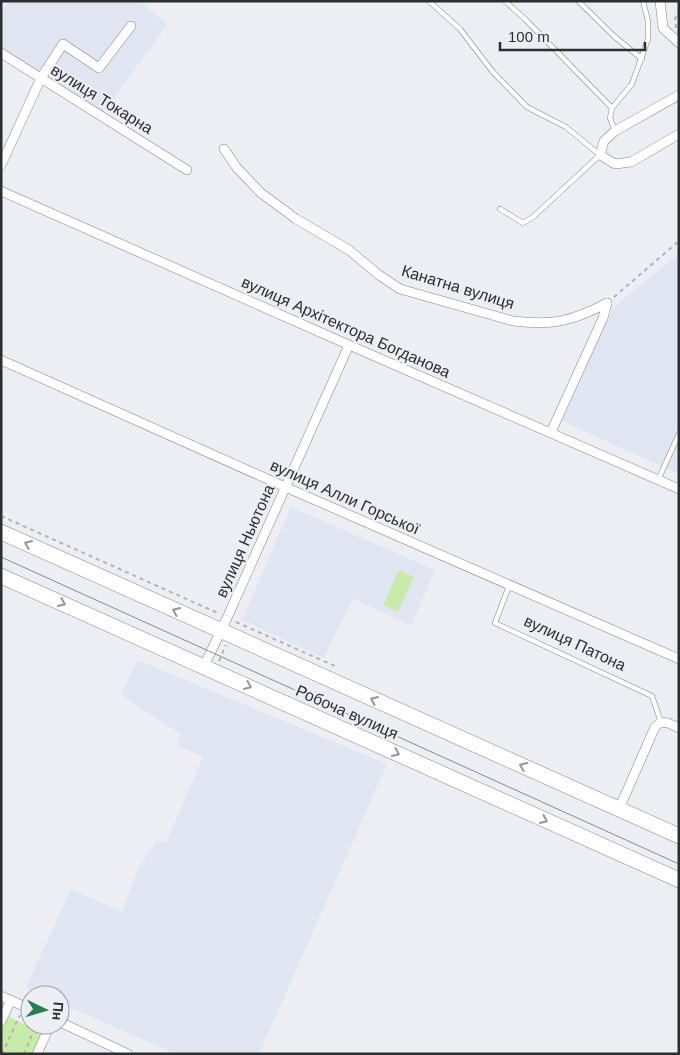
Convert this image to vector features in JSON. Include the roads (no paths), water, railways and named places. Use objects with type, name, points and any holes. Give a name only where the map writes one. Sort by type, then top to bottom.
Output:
[{"type":"main road","name":"Робоча вулиця","points":[[1,532],[229,627],[679,836]]},
{"type":"main road","name":"Робоча вулиця","points":[[1,576],[679,880]]},
{"type":"street","points":[[660,1],[663,28],[679,43]]},
{"type":"street","points":[[1,165],[40,78],[63,44],[99,68],[131,26]]},
{"type":"street","name":"вулиця Токарна","points":[[1,53],[188,170]]},
{"type":"street","points":[[679,95],[615,131],[604,141],[600,155],[615,164],[631,162],[679,134]]},
{"type":"street","name":"Канатна вулиця","points":[[224,149],[237,168],[261,193],[296,219],[349,250],[379,275],[400,289],[513,321],[530,323],[569,320],[607,302],[603,318],[551,432]]},
{"type":"street","name":"вулиця Архітектора Богданова","points":[[1,191],[679,489]]},
{"type":"street","name":"вулиця Ньютона","points":[[209,669],[229,627],[285,487],[349,345]]},
{"type":"street","name":"вулиця Алли Горської","points":[[1,360],[509,586],[679,659]]},
{"type":"street","points":[[619,809],[655,727],[661,722],[679,728]]},
{"type":"street","points":[[1,996],[20,1004]]},
{"type":"street","points":[[1,1021],[11,1000]]},
{"type":"street","points":[[70,1027],[128,1054]]},
{"type":"street","points":[[37,1054],[46,1035]]},
{"type":"lane","points":[[430,1],[460,29],[492,71],[527,107],[566,127],[600,155],[533,218],[523,223],[500,210]]},
{"type":"lane","points":[[505,1],[612,108]]},
{"type":"lane","points":[[578,1],[584,3],[615,37],[642,59]]},
{"type":"lane","points":[[615,131],[610,118],[612,108],[632,84],[648,39],[648,21],[643,1]]},
{"type":"lane","points":[[658,480],[679,434]]},
{"type":"lane","name":"вулиця Патона","points":[[509,586],[495,623],[652,696],[661,722]]},
{"type":"tram line","points":[[1,557],[679,864]]}]
